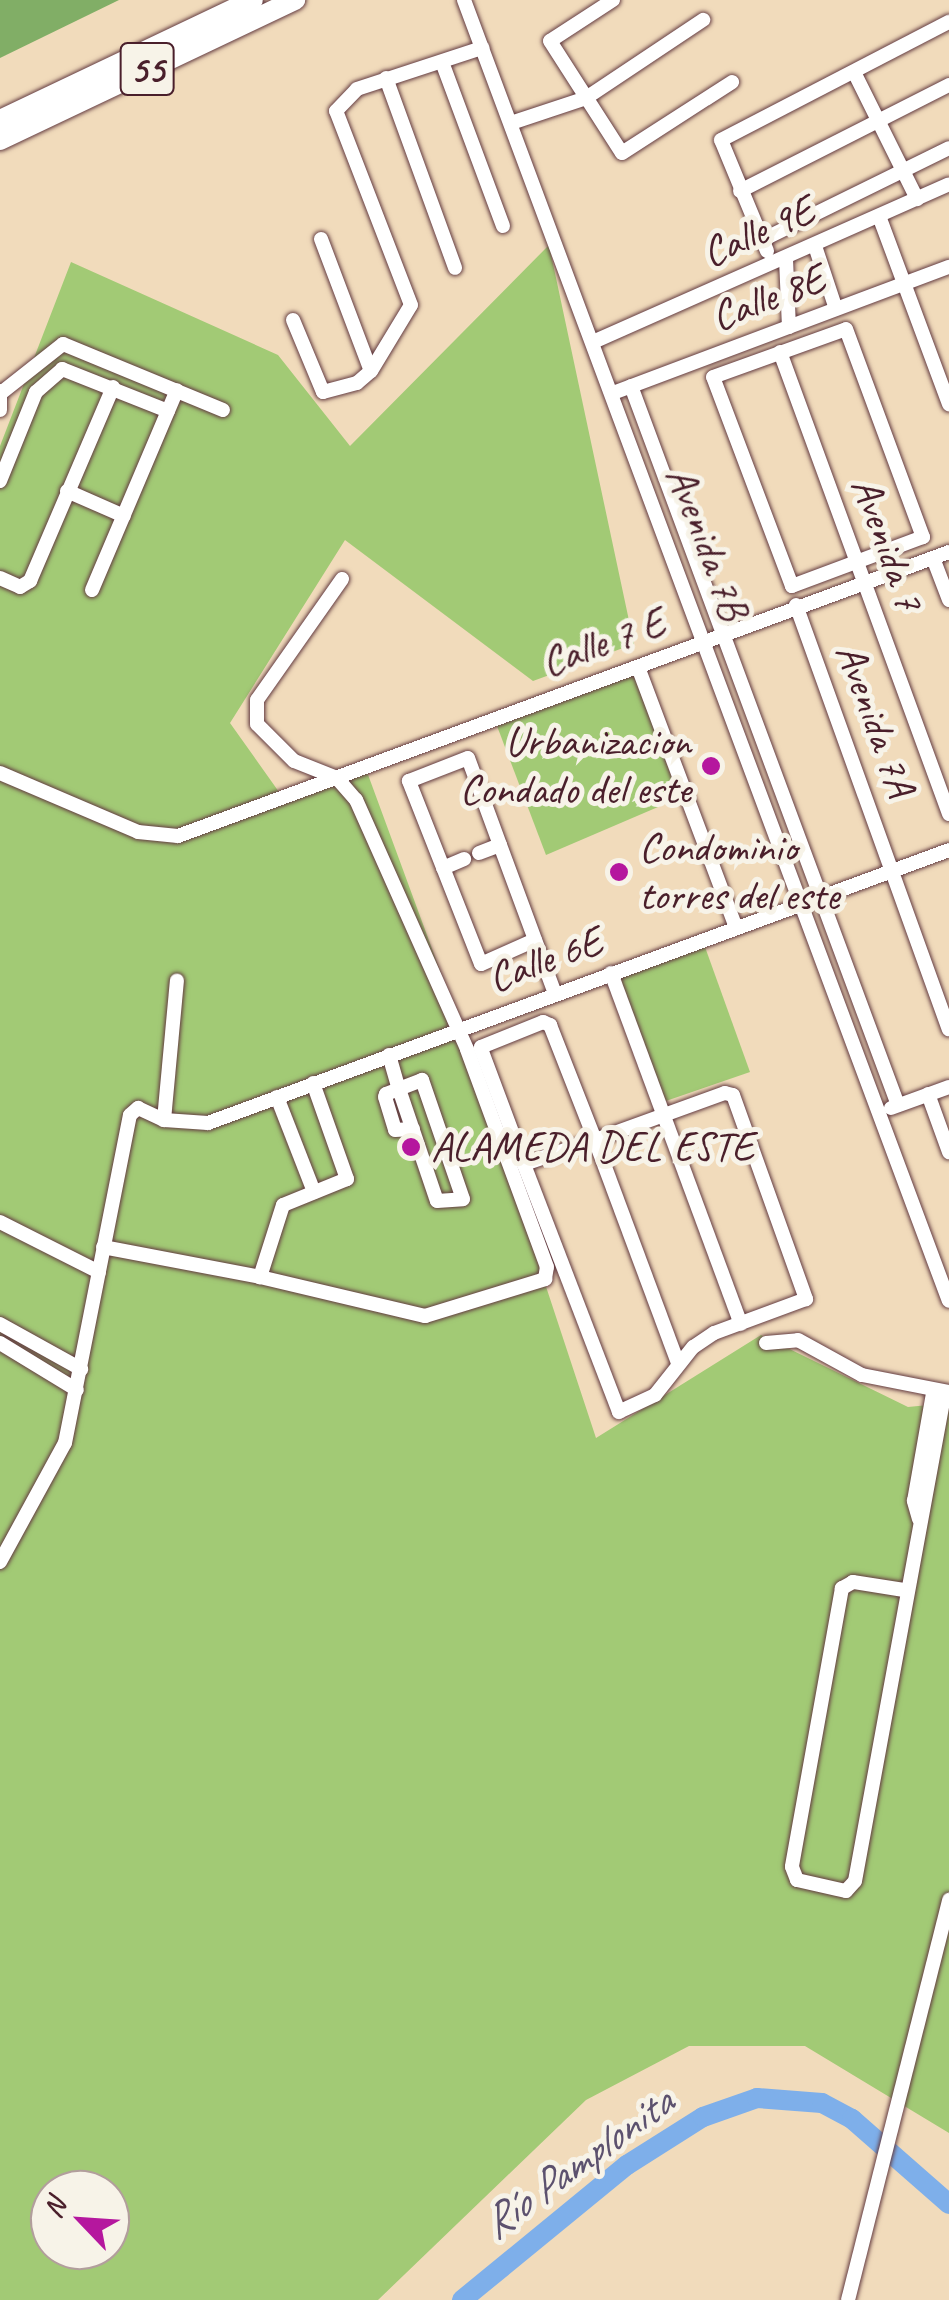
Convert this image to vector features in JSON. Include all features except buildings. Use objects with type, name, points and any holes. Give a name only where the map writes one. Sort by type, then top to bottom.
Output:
[{"type":"highway","name":"55","points":[[0,120],[253,0]]},
{"type":"highway","name":"55","points":[[0,140],[295,0]]},
{"type":"street","name":"Avenida 7B","points":[[464,0],[707,642],[949,1301]]},
{"type":"street","points":[[613,0],[550,41],[622,154],[732,82]]},
{"type":"street","points":[[511,123],[586,98],[703,20]]},
{"type":"street","points":[[949,22],[721,140],[765,245],[949,148]]},
{"type":"street","points":[[292,320],[323,392],[357,383],[371,372],[410,305],[335,118],[357,89],[482,48]]},
{"type":"street","points":[[442,62],[503,226]]},
{"type":"street","points":[[854,72],[917,199]]},
{"type":"street","points":[[386,78],[455,268]]},
{"type":"street","points":[[740,191],[949,85]]},
{"type":"street","name":"Calle 9E","points":[[593,342],[949,186]]},
{"type":"street","points":[[879,216],[949,404]]},
{"type":"street","points":[[321,239],[371,372]]},
{"type":"street","points":[[814,246],[836,310]]},
{"type":"street","points":[[786,259],[789,327]]},
{"type":"street","name":"Calle 8E","points":[[612,394],[949,267]]},
{"type":"street","points":[[846,329],[922,537],[792,586],[713,377],[780,352],[846,329]]},
{"type":"street","points":[[0,410],[0,392],[62,344],[223,410]]},
{"type":"street","name":"Avenida 7","points":[[780,352],[949,814]]},
{"type":"street","points":[[0,481],[33,398],[56,372],[75,370],[168,411]]},
{"type":"street","points":[[0,578],[20,587],[30,581],[113,386]]},
{"type":"street","name":"Avenida 7B","points":[[632,386],[898,1106]]},
{"type":"street","points":[[92,590],[177,390]]},
{"type":"street","points":[[67,491],[124,516]]},
{"type":"street","points":[[668,538],[686,530]]},
{"type":"street","name":"Calle 7 E","points":[[0,773],[151,836],[190,832],[707,642],[863,579],[949,552]]},
{"type":"street","points":[[934,558],[949,600]]},
{"type":"street","points":[[0,1562],[65,1442],[103,1247],[424,1316],[546,1279],[547,1267],[459,1029],[356,800],[337,778],[287,756],[257,724],[255,710],[342,579]]},
{"type":"street","name":"Avenida 7A","points":[[796,605],[949,1030]]},
{"type":"street","points":[[638,667],[736,928]]},
{"type":"street","points":[[536,940],[480,964],[409,780],[468,758],[536,940],[555,994]]},
{"type":"street","points":[[480,852],[500,845]]},
{"type":"street","name":"Calle 6E","points":[[103,1247],[130,1115],[138,1108],[164,1120],[208,1122],[949,850]]},
{"type":"street","points":[[444,868],[464,858]]},
{"type":"street","points":[[611,973],[741,1324]]},
{"type":"street","points":[[164,1120],[178,982]]},
{"type":"street","points":[[848,1024],[866,1017]]},
{"type":"street","points":[[524,1164],[595,1140],[664,1115],[732,1095],[806,1299],[693,1346],[654,1395],[619,1412],[524,1164],[481,1046],[543,1022],[595,1140],[678,1363]]},
{"type":"street","points":[[389,1055],[398,1089]]},
{"type":"street","points":[[260,1278],[278,1212],[347,1179],[313,1083]]},
{"type":"street","points":[[428,1084],[463,1199],[439,1204],[412,1130],[396,1130],[385,1097],[398,1089],[428,1084]]},
{"type":"street","points":[[881,1112],[949,1087]]},
{"type":"street","points":[[928,1094],[949,1152]]},
{"type":"street","points":[[277,1097],[314,1192]]},
{"type":"street","points":[[0,1222],[99,1272]]},
{"type":"street","points":[[0,1324],[81,1369]]},
{"type":"street","points":[[766,1344],[798,1340],[862,1375],[942,1393],[914,1501],[919,1519],[855,1881],[846,1891],[798,1880],[792,1867],[842,1588],[853,1582],[904,1590]]},
{"type":"street","points":[[0,1343],[78,1390]]},
{"type":"street","points":[[848,2300],[949,1900]]},
{"type":"green space","points":[[0,0],[119,0],[0,58]]},
{"type":"green space","points":[[549,245],[634,644],[533,681],[345,540],[230,723],[279,792],[363,761],[456,1014],[596,1438],[761,1335],[908,1407],[949,1403],[949,2133],[805,2046],[689,2046],[586,2100],[378,2300],[0,2300],[0,446],[71,262],[278,355],[350,446]]},
{"type":"green space","points":[[635,675],[679,798],[546,855],[497,726]]},
{"type":"green space","points":[[705,947],[750,1072],[663,1102],[618,978]]},
{"type":"waterway","name":"Río Pamplonita","points":[[462,2300],[627,2165],[703,2117],[757,2098],[822,2103],[852,2119],[949,2204]]},
{"type":"place","name":"Urbanizacion Condado del este","points":[[711,766]]},
{"type":"place","name":"Condominio torres del este","points":[[619,872]]},
{"type":"place","name":"ALAMEDA DEL ESTE","points":[[411,1147]]}]
